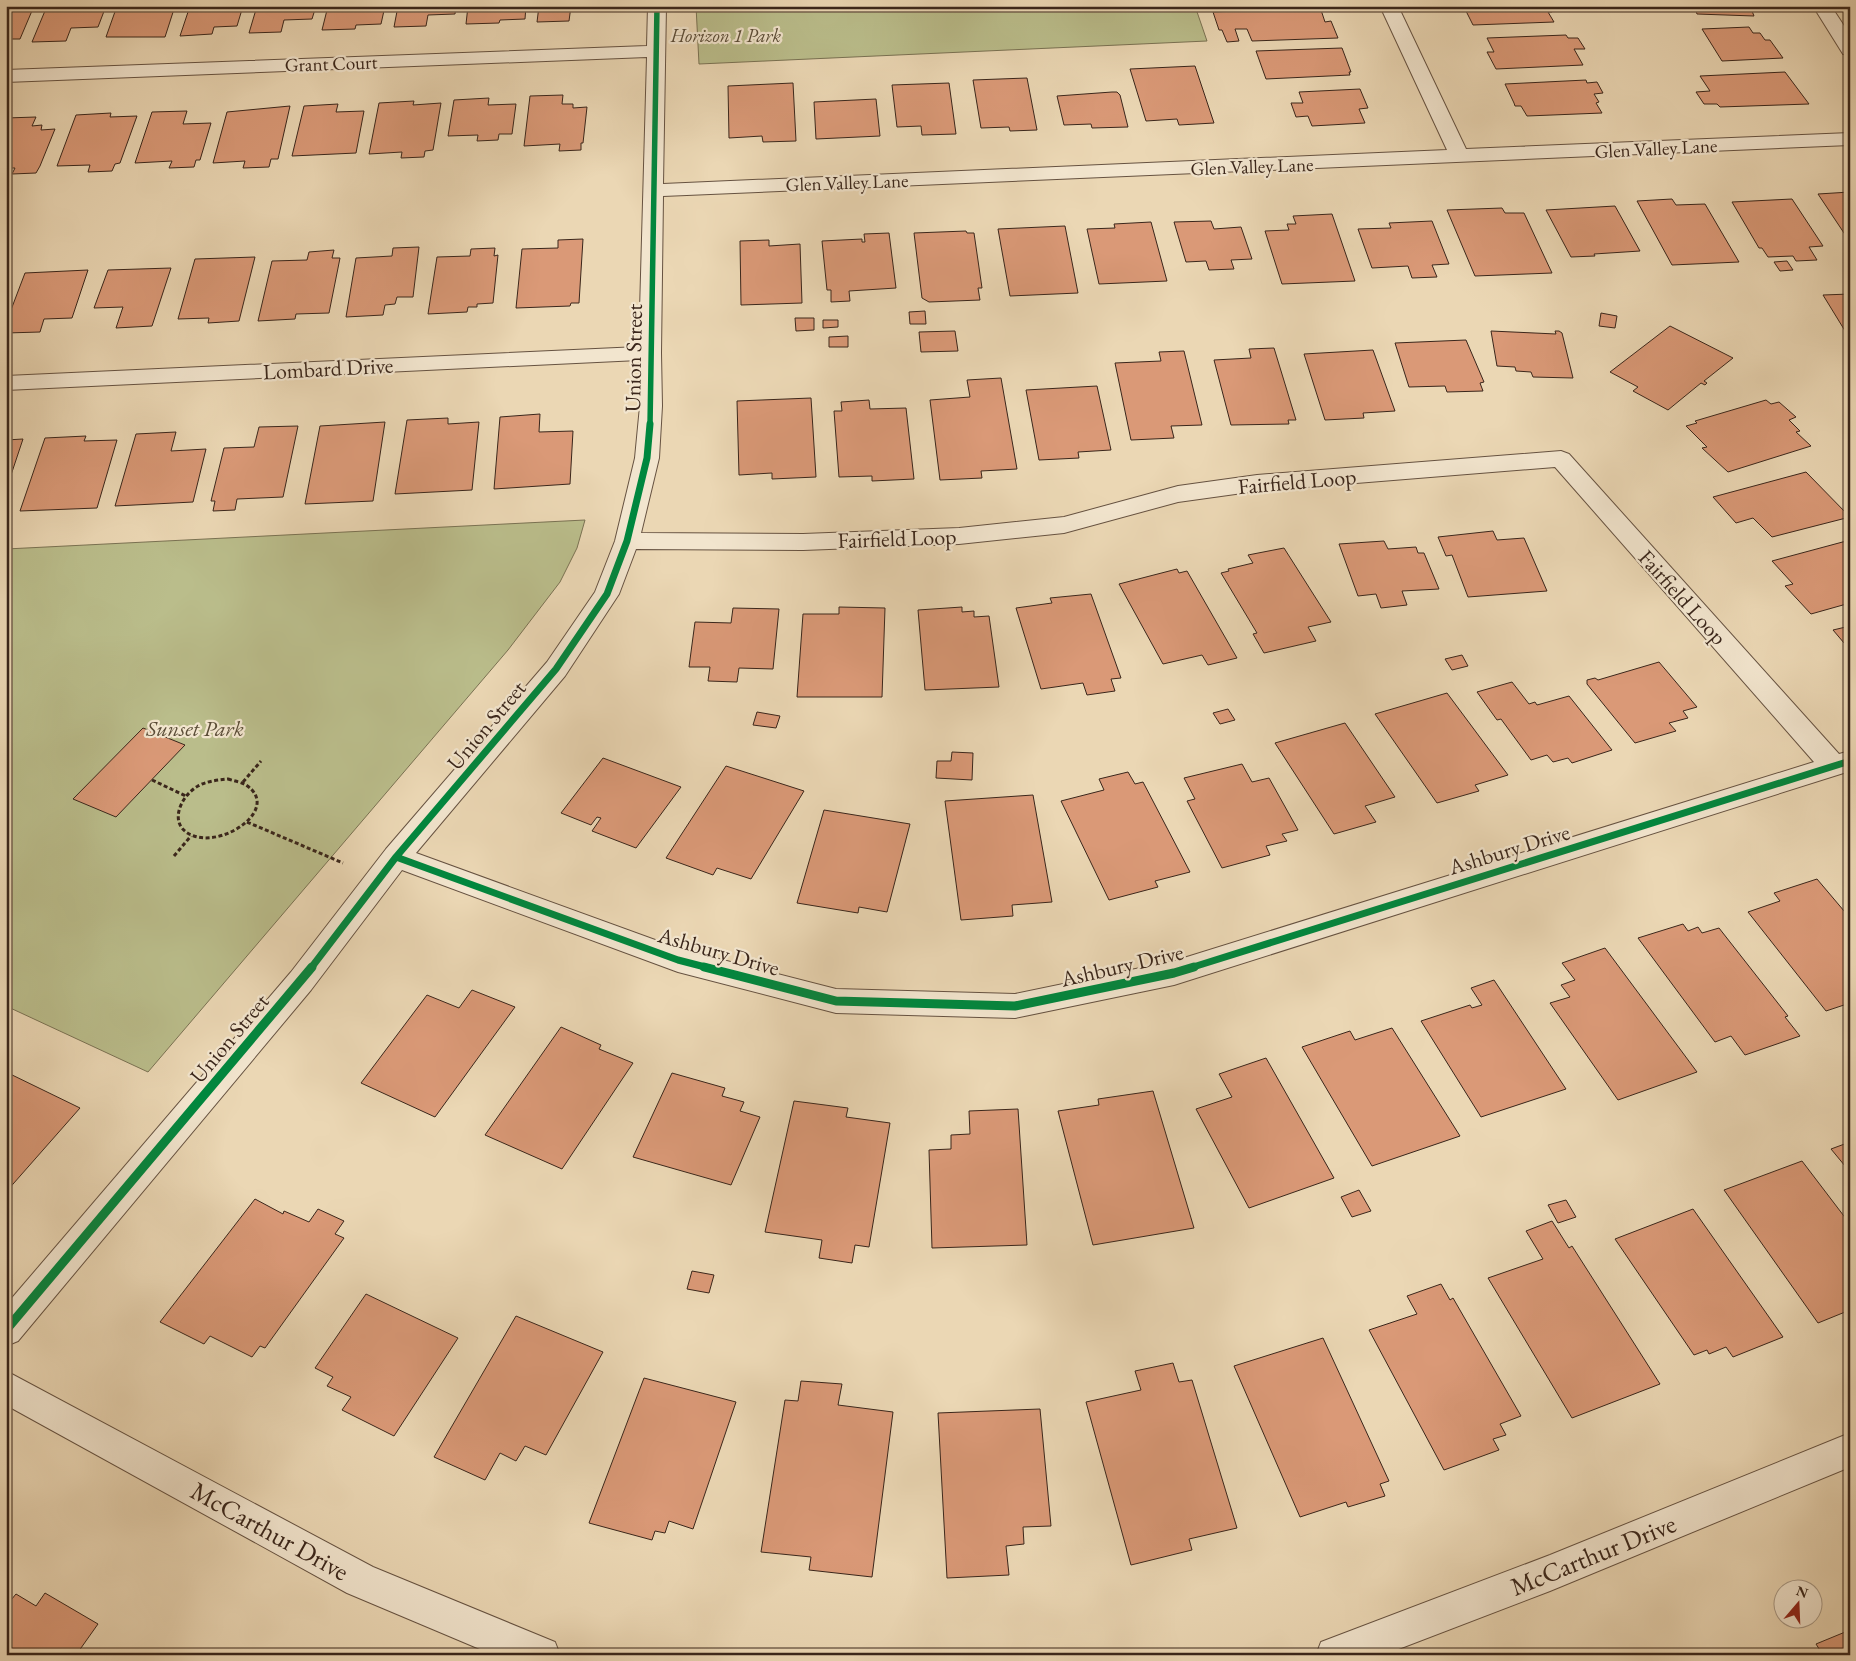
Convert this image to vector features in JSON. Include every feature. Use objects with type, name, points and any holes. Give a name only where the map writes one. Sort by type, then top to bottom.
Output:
[{"type":"street","name":"Union Street","points":[[6,1330],[300,981],[387,868],[556,669],[607,594],[627,540],[648,458],[651,406],[650,353],[657,6]]},
{"type":"street","points":[[1389,6],[1460,157]]},
{"type":"street","points":[[1822,6],[1850,50]]},
{"type":"street","name":"Grant Court","points":[[6,76],[656,51]]},
{"type":"street","name":"Glen Valley Lane","points":[[654,190],[1850,139]]},
{"type":"street","name":"Lombard Drive","points":[[6,383],[650,353]]},
{"type":"street","name":"Fairfield Loop","points":[[627,540],[803,542],[959,536],[1064,525],[1178,494],[1257,483],[1423,472],[1561,459],[1841,764]]},
{"type":"street","name":"Ashbury Drive","points":[[387,868],[678,960],[836,1001],[1015,1006],[1174,973],[1841,764]]},
{"type":"street","name":"McCarthur Drive","points":[[6,1387],[360,1580],[542,1655]]},
{"type":"street","name":"McCarthur Drive","points":[[1334,1655],[1550,1573],[1850,1450]]},
{"type":"path","points":[[243,782],[260,761]]},
{"type":"path","points":[[228,779],[243,782],[253,789],[257,800],[255,811],[247,822],[234,832],[218,838],[203,839],[191,836],[181,828],[177,818],[178,808],[186,796],[198,786],[212,780],[228,779]]},
{"type":"path","points":[[152,780],[186,796]]},
{"type":"path","points":[[247,822],[387,868]]},
{"type":"path","points":[[174,856],[191,836]]},
{"type":"green space","name":"Horizon 1 Park","points":[[696,6],[1195,6],[1207,41],[699,64]]},
{"type":"green space","name":"Sunset Park","points":[[585,520],[577,548],[560,582],[508,650],[148,1072],[6,1006],[6,549]]},
{"type":"building","points":[[6,6],[34,6],[20,39],[6,39]]},
{"type":"building","points":[[47,6],[106,6],[98,27],[71,28],[66,41],[32,42]]},
{"type":"building","points":[[117,6],[175,6],[165,37],[106,37]]},
{"type":"building","points":[[190,6],[243,6],[237,26],[214,27],[212,34],[180,36]]},
{"type":"building","points":[[257,6],[316,6],[312,19],[284,20],[281,32],[249,33]]},
{"type":"building","points":[[328,6],[385,6],[381,24],[356,25],[355,29],[322,30]]},
{"type":"building","points":[[398,6],[456,6],[455,14],[428,15],[426,26],[394,27]]},
{"type":"building","points":[[468,6],[526,6],[525,19],[500,20],[499,23],[466,24]]},
{"type":"building","points":[[539,6],[571,6],[569,21],[537,22]]},
{"type":"building","points":[[1477,6],[1560,6],[1562,9],[1550,9],[1552,12],[1548,12],[1554,22],[1473,25],[1465,9],[1478,9]]},
{"type":"building","points":[[1694,6],[1750,6],[1754,16],[1697,14]]},
{"type":"building","points":[[1320,7],[1325,22],[1331,21],[1338,38],[1252,41],[1247,29],[1235,29],[1239,41],[1227,42],[1222,30],[1219,30],[1213,12]]},
{"type":"building","points":[[1749,27],[1753,33],[1760,33],[1765,40],[1770,40],[1783,58],[1722,61],[1702,29]]},
{"type":"building","points":[[1566,35],[1568,38],[1578,38],[1585,49],[1574,49],[1583,65],[1496,69],[1487,52],[1494,52],[1487,38]]},
{"type":"building","points":[[1342,48],[1351,72],[1349,72],[1350,75],[1266,79],[1256,51]]},
{"type":"building","points":[[1195,66],[1214,123],[1179,125],[1177,119],[1146,121],[1130,69]]},
{"type":"building","points":[[1785,72],[1809,104],[1720,107],[1717,104],[1704,104],[1696,92],[1710,91],[1700,76]]},
{"type":"building","points":[[1027,78],[1037,130],[1010,131],[1009,127],[981,128],[973,80]]},
{"type":"building","points":[[1586,80],[1587,83],[1597,82],[1603,93],[1594,94],[1599,102],[1596,103],[1602,113],[1527,116],[1521,106],[1515,106],[1505,84]]},
{"type":"building","points":[[793,83],[796,141],[763,142],[762,136],[729,138],[728,86]]},
{"type":"building","points":[[949,83],[956,134],[922,135],[921,126],[897,127],[892,85]]},
{"type":"building","points":[[1360,89],[1368,108],[1359,109],[1365,123],[1312,126],[1308,116],[1296,117],[1291,103],[1303,103],[1299,92]]},
{"type":"building","points":[[1117,92],[1120,95],[1128,127],[1092,128],[1091,124],[1064,125],[1057,96]]},
{"type":"building","points":[[563,95],[562,104],[573,104],[573,108],[587,107],[581,150],[559,151],[560,144],[524,146],[530,96]]},
{"type":"building","points":[[489,98],[488,105],[516,104],[512,134],[499,134],[498,140],[477,141],[478,135],[448,136],[454,100]]},
{"type":"building","points":[[876,99],[880,136],[816,139],[814,102]]},
{"type":"building","points":[[414,101],[413,105],[441,103],[433,150],[425,151],[424,157],[401,158],[402,152],[369,154],[379,103]]},
{"type":"building","points":[[338,104],[336,112],[364,111],[356,153],[292,156],[304,106]]},
{"type":"building","points":[[290,106],[278,159],[271,159],[269,167],[243,168],[245,161],[213,163],[227,112]]},
{"type":"building","points":[[187,111],[183,124],[211,123],[200,160],[196,160],[194,167],[169,168],[172,161],[135,163],[152,112]]},
{"type":"building","points":[[111,113],[110,117],[137,116],[120,163],[115,164],[112,171],[88,172],[90,165],[57,166],[76,115]]},
{"type":"building","points":[[36,117],[32,126],[42,125],[41,130],[55,129],[40,166],[36,173],[12,174],[15,168],[6,168],[6,118]]},
{"type":"building","points":[[1850,192],[1850,242],[1818,194]]},
{"type":"building","points":[[1672,199],[1676,205],[1705,204],[1739,262],[1672,265],[1637,201]]},
{"type":"building","points":[[1792,199],[1823,246],[1809,247],[1817,260],[1796,261],[1793,256],[1768,257],[1762,248],[1759,248],[1732,202]]},
{"type":"building","points":[[1615,206],[1640,251],[1571,257],[1546,210]]},
{"type":"building","points":[[1502,208],[1505,213],[1524,213],[1552,273],[1475,276],[1447,210]]},
{"type":"building","points":[[1332,214],[1355,281],[1282,284],[1265,231],[1289,230],[1287,224],[1296,224],[1293,216]]},
{"type":"building","points":[[1211,221],[1214,229],[1241,227],[1252,259],[1231,260],[1234,269],[1209,270],[1206,261],[1186,262],[1174,222]]},
{"type":"building","points":[[1432,221],[1449,264],[1432,265],[1437,277],[1412,278],[1408,266],[1372,268],[1358,229],[1391,228],[1389,223]]},
{"type":"building","points":[[1151,222],[1167,281],[1099,284],[1087,229],[1115,228],[1114,224]]},
{"type":"building","points":[[1065,226],[1078,293],[1010,296],[998,229]]},
{"type":"building","points":[[966,231],[967,233],[974,233],[982,288],[978,288],[980,300],[929,302],[922,298],[914,233]]},
{"type":"building","points":[[889,233],[896,288],[849,291],[850,301],[831,302],[831,290],[827,290],[822,241],[862,239],[862,242],[865,242],[864,234]]},
{"type":"building","points":[[583,239],[579,303],[571,303],[570,306],[516,308],[522,249],[558,248],[558,240]]},
{"type":"building","points":[[769,240],[769,246],[800,244],[802,303],[741,305],[740,241]]},
{"type":"building","points":[[419,247],[413,297],[397,297],[395,304],[385,305],[383,315],[346,317],[356,258],[392,256],[393,248]]},
{"type":"building","points":[[495,248],[494,256],[498,255],[493,303],[477,304],[477,307],[468,307],[467,312],[428,314],[437,257],[470,256],[471,249]]},
{"type":"building","points":[[334,250],[332,258],[340,258],[329,313],[296,314],[295,319],[258,321],[272,261],[307,260],[309,252]]},
{"type":"building","points":[[255,257],[239,321],[208,323],[209,318],[178,319],[195,259]]},
{"type":"building","points":[[1787,261],[1793,270],[1780,271],[1774,262]]},
{"type":"building","points":[[171,268],[152,326],[116,328],[123,307],[94,308],[108,270]]},
{"type":"building","points":[[88,270],[72,318],[44,319],[40,332],[6,333],[6,323],[25,273]]},
{"type":"building","points":[[1850,294],[1850,339],[1823,295]]},
{"type":"building","points":[[925,311],[926,324],[910,324],[909,312]]},
{"type":"building","points":[[1601,313],[1617,316],[1615,328],[1599,326]]},
{"type":"building","points":[[795,318],[814,318],[814,330],[796,331]]},
{"type":"building","points":[[823,320],[838,320],[838,327],[823,328]]},
{"type":"building","points":[[1670,326],[1733,358],[1704,381],[1707,383],[1705,385],[1701,383],[1668,410],[1633,391],[1638,387],[1610,372]]},
{"type":"building","points":[[955,331],[958,351],[921,352],[919,332]]},
{"type":"building","points":[[1491,331],[1556,334],[1555,331],[1559,331],[1562,333],[1573,378],[1533,377],[1531,372],[1516,371],[1515,367],[1497,366]]},
{"type":"building","points":[[848,336],[848,347],[829,347],[829,337]]},
{"type":"building","points":[[1466,340],[1484,382],[1480,383],[1483,391],[1447,392],[1445,386],[1409,387],[1395,343]]},
{"type":"building","points":[[1274,348],[1296,420],[1288,420],[1289,424],[1231,425],[1214,360],[1251,358],[1249,349]]},
{"type":"building","points":[[1373,350],[1395,411],[1363,413],[1364,418],[1325,420],[1304,354]]},
{"type":"building","points":[[1184,351],[1202,425],[1171,426],[1174,438],[1131,440],[1115,363],[1161,361],[1159,352]]},
{"type":"building","points":[[1001,378],[1017,469],[981,471],[982,478],[940,480],[930,400],[970,397],[967,380]]},
{"type":"building","points":[[1097,386],[1111,450],[1078,452],[1079,458],[1039,460],[1026,390]]},
{"type":"building","points":[[811,398],[816,477],[772,479],[772,473],[739,475],[737,401]]},
{"type":"building","points":[[869,400],[870,409],[906,408],[914,479],[872,481],[872,476],[839,477],[834,411],[842,411],[841,402]]},
{"type":"building","points":[[1766,400],[1771,404],[1779,402],[1796,417],[1789,420],[1800,431],[1796,432],[1811,446],[1728,472],[1702,448],[1707,447],[1686,426],[1697,423],[1695,421]]},
{"type":"building","points":[[540,414],[539,432],[573,431],[570,484],[494,489],[500,417]]},
{"type":"building","points":[[448,418],[448,424],[479,422],[472,490],[395,494],[407,420]]},
{"type":"building","points":[[385,422],[373,501],[305,504],[320,426]]},
{"type":"building","points":[[298,426],[283,497],[237,499],[235,510],[213,511],[215,501],[211,501],[224,448],[254,447],[259,427]]},
{"type":"building","points":[[176,432],[171,451],[206,449],[193,502],[115,506],[136,434]]},
{"type":"building","points":[[86,436],[84,441],[117,440],[97,508],[20,511],[45,438]]},
{"type":"building","points":[[23,439],[6,490],[6,440]]},
{"type":"building","points":[[1806,472],[1850,517],[1772,537],[1753,518],[1736,523],[1713,497]]},
{"type":"building","points":[[1493,531],[1497,540],[1524,538],[1547,591],[1468,597],[1452,555],[1446,556],[1438,537]]},
{"type":"building","points":[[1850,540],[1850,603],[1811,614],[1785,586],[1793,584],[1772,561]]},
{"type":"building","points":[[1384,541],[1388,549],[1416,547],[1418,553],[1424,553],[1439,589],[1402,591],[1407,605],[1381,608],[1376,594],[1358,596],[1339,544]]},
{"type":"building","points":[[1284,548],[1331,622],[1308,627],[1316,641],[1264,653],[1253,634],[1257,633],[1221,573],[1229,571],[1228,569],[1253,563],[1248,555]]},
{"type":"building","points":[[1177,569],[1179,573],[1187,571],[1237,658],[1208,665],[1202,655],[1163,664],[1119,584]]},
{"type":"building","points":[[1091,594],[1121,678],[1111,679],[1115,691],[1087,695],[1083,683],[1041,689],[1016,608],[1052,603],[1050,598]]},
{"type":"building","points":[[839,607],[885,608],[882,697],[797,697],[803,614],[839,614]]},
{"type":"building","points":[[962,607],[962,612],[974,611],[974,617],[989,616],[999,687],[925,690],[918,610]]},
{"type":"building","points":[[733,608],[779,609],[773,669],[739,668],[737,682],[708,681],[710,667],[689,667],[695,622],[731,623]]},
{"type":"building","points":[[1850,626],[1850,650],[1833,630]]},
{"type":"building","points":[[1462,655],[1468,666],[1452,670],[1445,659]]},
{"type":"building","points":[[1659,662],[1697,707],[1683,711],[1688,718],[1669,723],[1676,731],[1635,743],[1587,684],[1587,680],[1595,678],[1598,680]]},
{"type":"building","points":[[1512,682],[1529,704],[1535,702],[1537,705],[1569,696],[1612,750],[1572,763],[1568,758],[1553,762],[1547,755],[1531,760],[1501,719],[1497,720],[1477,692]]},
{"type":"building","points":[[1447,693],[1508,775],[1475,785],[1479,791],[1437,803],[1375,714]]},
{"type":"building","points":[[1228,709],[1235,720],[1220,724],[1213,713]]},
{"type":"building","points":[[757,712],[780,716],[776,728],[753,725]]},
{"type":"building","points":[[1345,723],[1395,797],[1365,806],[1376,822],[1334,834],[1275,743]]},
{"type":"building","points":[[143,728],[185,745],[116,817],[73,799]]},
{"type":"building","points":[[952,752],[973,753],[972,780],[936,778],[937,761],[951,761]]},
{"type":"building","points":[[603,758],[681,787],[636,848],[592,831],[601,818],[597,817],[591,825],[561,813]]},
{"type":"building","points":[[1242,764],[1252,782],[1269,778],[1298,830],[1282,834],[1287,841],[1266,846],[1270,855],[1222,868],[1187,801],[1195,799],[1184,778]]},
{"type":"building","points":[[726,766],[804,791],[751,879],[717,868],[713,875],[666,858]]},
{"type":"building","points":[[1128,772],[1135,784],[1143,782],[1190,872],[1155,881],[1158,887],[1109,900],[1061,801],[1104,790],[1099,779]]},
{"type":"building","points":[[1033,795],[1052,902],[1012,905],[1013,916],[961,920],[945,801]]},
{"type":"building","points":[[824,810],[910,824],[887,912],[859,907],[858,913],[797,903]]},
{"type":"building","points":[[1817,879],[1850,918],[1850,1003],[1826,1011],[1748,912],[1780,901],[1774,893]]},
{"type":"building","points":[[1683,924],[1688,931],[1698,927],[1702,933],[1719,928],[1788,1016],[1785,1017],[1800,1036],[1745,1055],[1731,1036],[1715,1042],[1638,938]]},
{"type":"building","points":[[1605,948],[1697,1072],[1618,1100],[1550,1003],[1570,997],[1561,985],[1575,980],[1562,963]]},
{"type":"building","points":[[1494,980],[1566,1089],[1481,1117],[1421,1021],[1470,1005],[1472,1008],[1482,1005],[1471,988]]},
{"type":"building","points":[[472,990],[515,1007],[435,1117],[361,1083],[427,995],[459,1008]]},
{"type":"building","points":[[561,1027],[601,1045],[599,1049],[633,1063],[562,1169],[485,1135]]},
{"type":"building","points":[[1392,1028],[1460,1136],[1372,1166],[1302,1047],[1350,1031],[1355,1040]]},
{"type":"building","points":[[1266,1058],[1334,1178],[1249,1208],[1196,1109],[1232,1097],[1219,1074]]},
{"type":"building","points":[[6,1072],[80,1108],[6,1192]]},
{"type":"building","points":[[672,1073],[725,1088],[722,1096],[744,1102],[740,1111],[760,1117],[731,1185],[633,1157]]},
{"type":"building","points":[[1153,1091],[1194,1228],[1093,1245],[1058,1111],[1099,1105],[1098,1099]]},
{"type":"building","points":[[794,1101],[848,1108],[846,1117],[890,1123],[869,1247],[855,1245],[852,1263],[819,1258],[822,1240],[765,1232]]},
{"type":"building","points":[[1018,1109],[1027,1245],[932,1248],[929,1150],[951,1149],[951,1135],[970,1134],[969,1111]]},
{"type":"building","points":[[1850,1142],[1850,1172],[1831,1149]]},
{"type":"building","points":[[1802,1161],[1850,1224],[1850,1310],[1818,1323],[1724,1190]]},
{"type":"building","points":[[1359,1190],[1371,1211],[1352,1217],[1341,1197]]},
{"type":"building","points":[[255,1199],[283,1214],[284,1211],[309,1222],[318,1209],[344,1221],[335,1234],[344,1238],[265,1348],[260,1346],[252,1357],[210,1336],[204,1344],[160,1322]]},
{"type":"building","points":[[1566,1200],[1576,1217],[1558,1223],[1548,1205]]},
{"type":"building","points":[[1693,1209],[1783,1337],[1733,1357],[1726,1347],[1709,1354],[1707,1350],[1694,1355],[1615,1239]]},
{"type":"building","points":[[1552,1221],[1569,1248],[1572,1246],[1660,1384],[1572,1418],[1488,1278],[1543,1259],[1526,1231]]},
{"type":"building","points":[[692,1271],[714,1275],[709,1293],[687,1289]]},
{"type":"building","points":[[1441,1284],[1450,1300],[1453,1298],[1521,1416],[1500,1424],[1506,1435],[1493,1439],[1499,1450],[1444,1470],[1369,1330],[1417,1314],[1407,1296]]},
{"type":"building","points":[[366,1294],[458,1338],[394,1436],[342,1410],[351,1397],[327,1386],[333,1377],[315,1368]]},
{"type":"building","points":[[516,1316],[603,1352],[546,1455],[525,1446],[516,1461],[500,1453],[485,1480],[434,1457]]},
{"type":"building","points":[[1323,1338],[1389,1481],[1380,1484],[1385,1496],[1348,1507],[1346,1502],[1300,1517],[1234,1366]]},
{"type":"building","points":[[1173,1363],[1179,1382],[1192,1380],[1237,1528],[1189,1539],[1192,1550],[1131,1565],[1086,1402],[1141,1390],[1135,1371]]},
{"type":"building","points":[[644,1378],[736,1402],[693,1529],[669,1521],[665,1533],[655,1531],[652,1540],[589,1523]]},
{"type":"building","points":[[801,1381],[842,1384],[838,1405],[893,1412],[872,1577],[809,1570],[811,1557],[761,1552],[785,1400],[798,1401]]},
{"type":"building","points":[[1040,1409],[1051,1526],[1023,1527],[1024,1544],[1006,1546],[1009,1575],[947,1578],[938,1413]]},
{"type":"building","points":[[45,1593],[98,1624],[76,1655],[6,1655],[6,1606],[16,1594],[36,1606]]},
{"type":"building","points":[[1850,1630],[1850,1655],[1823,1655],[1816,1644]]},
{"type":"cycle path","points":[[6,1330],[301,981],[396,857],[556,669],[607,594],[627,541],[647,458],[651,406],[650,353],[657,6]]},
{"type":"cycle path","points":[[396,857],[678,960],[836,1001],[1015,1006],[1174,973],[1850,761]]}]
